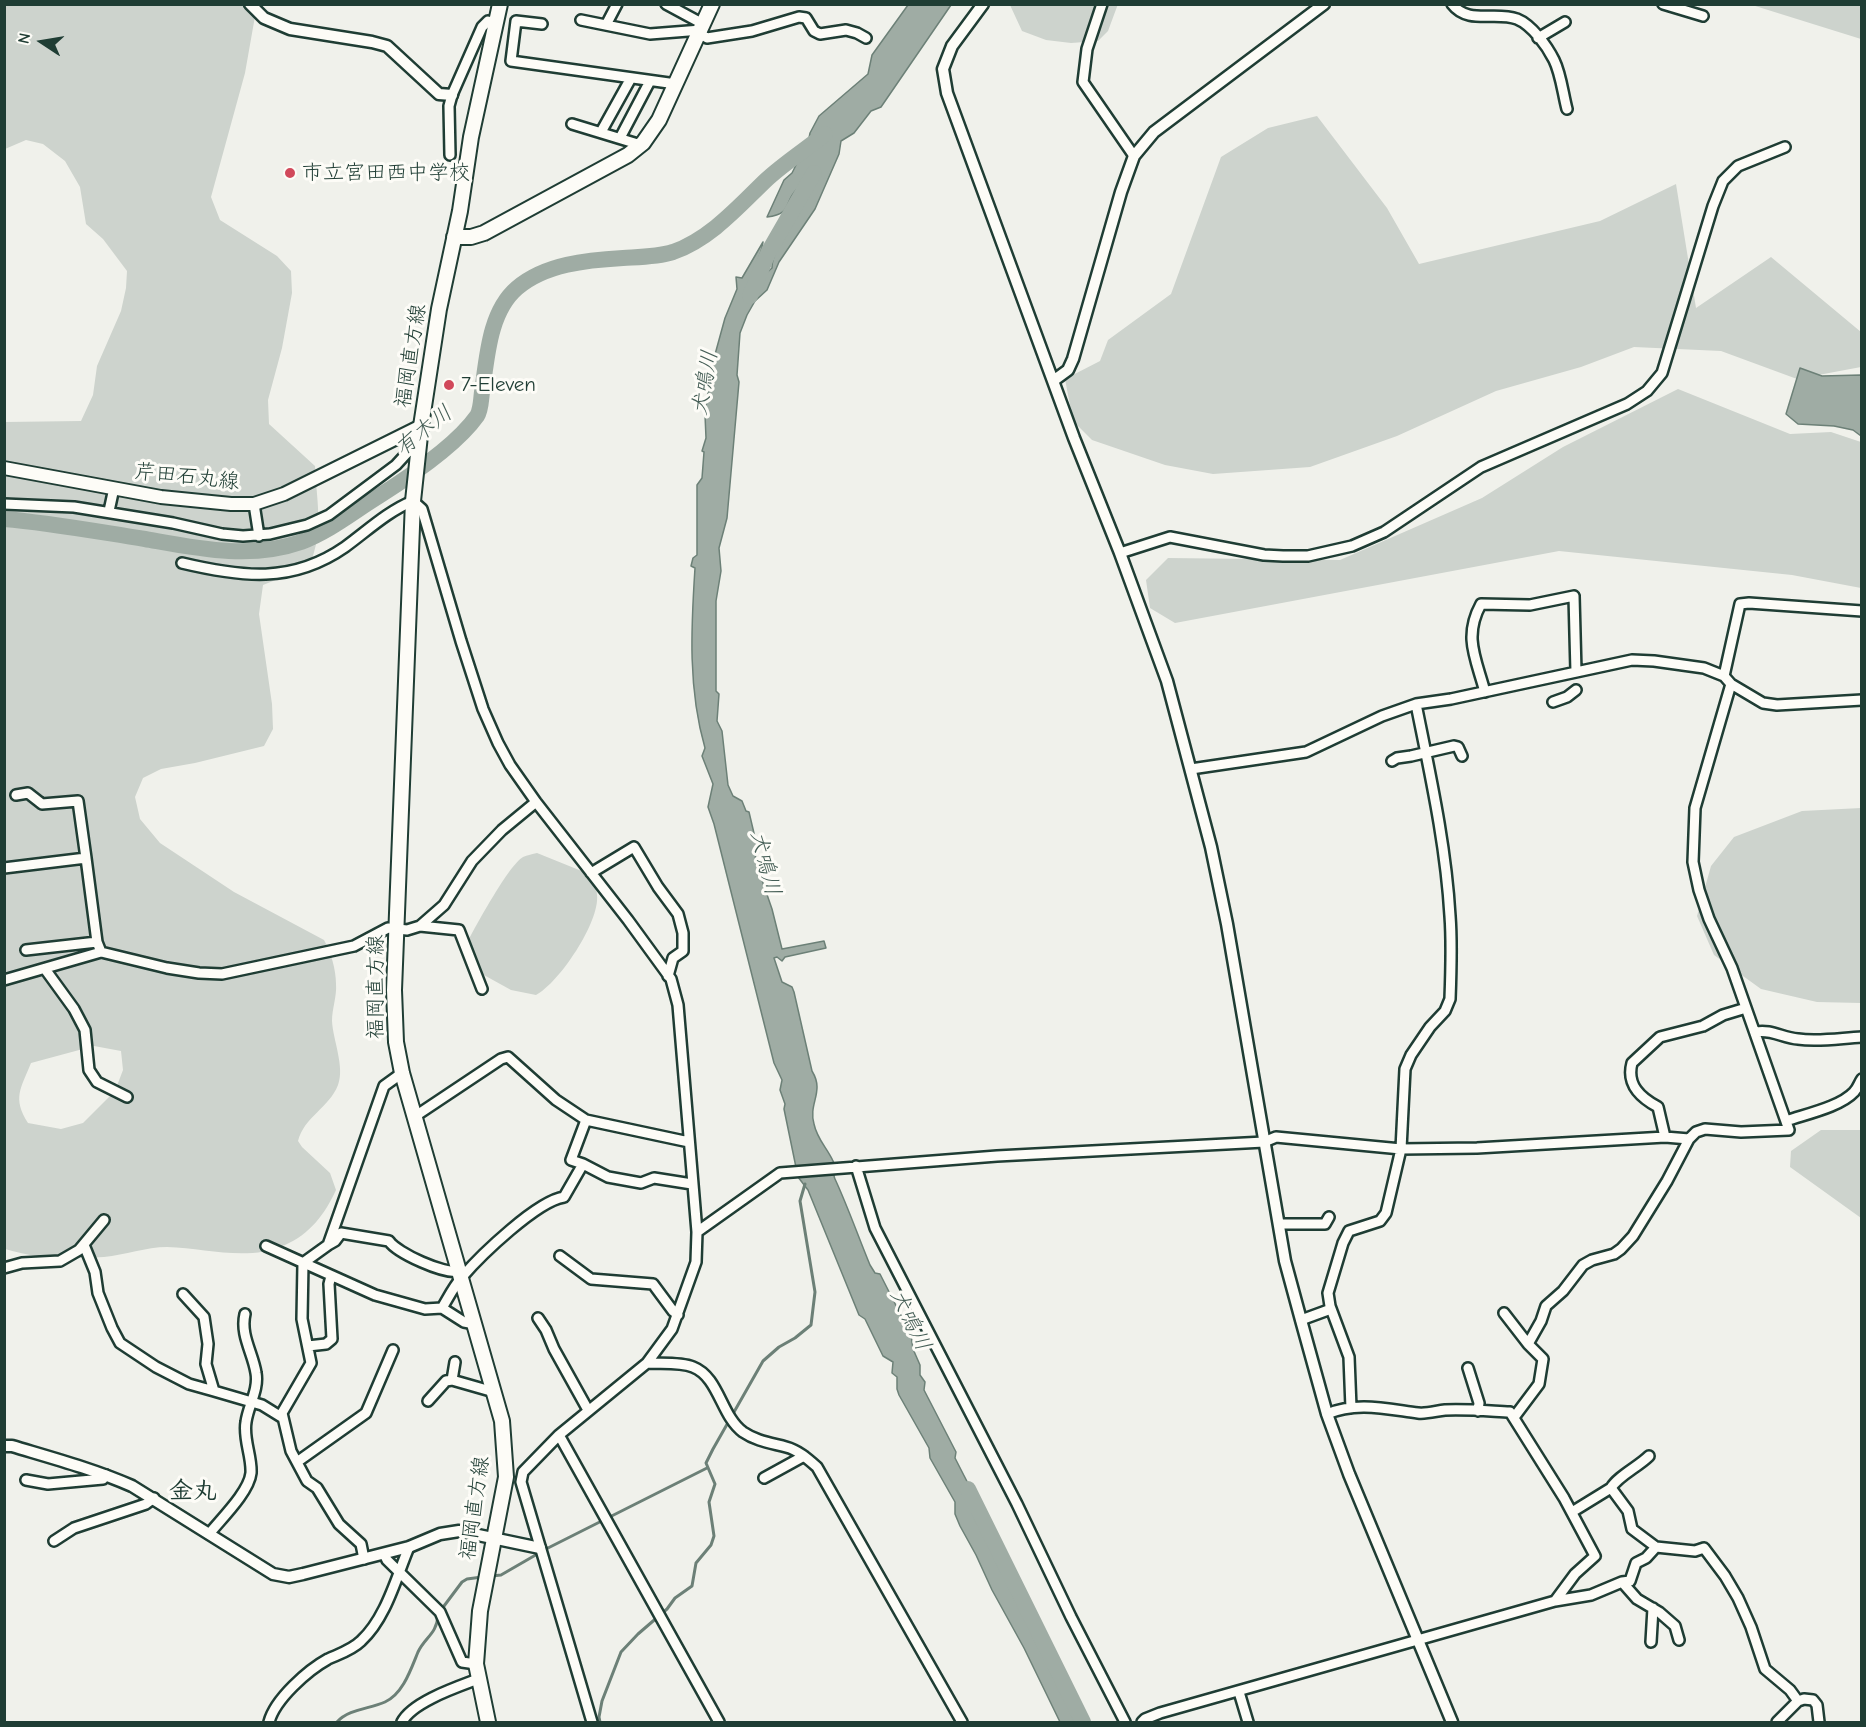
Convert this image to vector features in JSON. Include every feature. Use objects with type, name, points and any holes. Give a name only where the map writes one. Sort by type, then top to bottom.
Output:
[{"type":"main road","name":"福岡直方線","points":[[488,1722],[476,1664],[480,1611],[506,1477],[505,1442],[494,1392],[402,1073],[394,1015],[414,496],[413,450],[421,426],[439,309],[471,136],[500,4]]},
{"type":"main road","points":[[454,237],[471,237],[484,233],[628,155],[641,145],[659,120],[712,4]]},
{"type":"main road","name":"芹田石丸線","points":[[4,468],[195,501],[254,504],[284,494],[421,426]]},
{"type":"street","points":[[250,4],[264,18],[290,29],[387,46],[439,94],[452,95]]},
{"type":"street","points":[[606,26],[617,4]]},
{"type":"street","points":[[666,4],[701,29],[707,38],[752,31],[799,17],[806,18],[814,31],[820,34],[846,30],[866,38]]},
{"type":"street","points":[[982,4],[951,49],[943,69],[947,93],[1167,681],[1211,847],[1227,924],[1285,1261],[1301,1320],[1327,1414],[1349,1474],[1452,1722]]},
{"type":"street","points":[[1102,4],[1087,49],[1083,82],[1134,156]]},
{"type":"street","points":[[1053,381],[1068,370],[1073,359],[1121,192],[1134,156],[1154,132],[1324,4]]},
{"type":"street","points":[[1452,4],[1458,12],[1469,17],[1496,16],[1517,19],[1530,27],[1554,60],[1567,109]]},
{"type":"street","points":[[1663,4],[1703,16]]},
{"type":"street","points":[[450,155],[449,106],[452,95],[482,27],[488,21],[495,23]]},
{"type":"street","points":[[542,24],[516,21],[511,61],[676,84]]},
{"type":"street","points":[[581,21],[650,34],[701,29]]},
{"type":"street","points":[[1538,38],[1564,22]]},
{"type":"street","points":[[601,132],[631,78]]},
{"type":"street","points":[[620,138],[650,81]]},
{"type":"street","points":[[572,124],[641,145]]},
{"type":"street","points":[[1120,553],[1170,537],[1264,555],[1283,556],[1308,556],[1352,546],[1384,532],[1481,467],[1626,404],[1647,391],[1662,373],[1713,206],[1723,182],[1738,166],[1785,147]]},
{"type":"street","points":[[4,504],[109,511],[222,534],[259,536],[307,525],[329,515],[413,450]]},
{"type":"street","points":[[109,511],[114,488]]},
{"type":"street","points":[[182,563],[244,575],[267,575],[304,567],[344,548],[414,496],[422,509],[483,709],[510,765],[669,976],[678,1005],[697,1232],[696,1262],[672,1329],[647,1363],[559,1435],[523,1472],[521,1482],[592,1722]]},
{"type":"street","points":[[254,504],[259,536]]},
{"type":"street","points":[[1485,692],[1470,638],[1473,619],[1481,604],[1530,605],[1574,596],[1576,672]]},
{"type":"street","points":[[1724,676],[1740,604],[1862,611]]},
{"type":"street","points":[[1191,769],[1306,752],[1382,716],[1416,704],[1451,699],[1632,660],[1654,660],[1704,668],[1724,676],[1731,684],[1763,703],[1862,700]]},
{"type":"street","points":[[1527,1344],[1541,1321],[1546,1306],[1563,1291],[1583,1264],[1622,1250],[1667,1181],[1689,1139],[1696,1132],[1705,1129],[1741,1132],[1789,1130],[1732,968],[1709,919],[1693,862],[1695,808],[1731,684]]},
{"type":"street","points":[[1553,702],[1567,697],[1576,690]]},
{"type":"street","points":[[1351,1408],[1349,1357],[1331,1309],[1328,1293],[1343,1243],[1349,1231],[1380,1221],[1386,1213],[1401,1149],[1406,1069],[1411,1055],[1430,1027],[1445,1011],[1450,999],[1449,899],[1416,704]]},
{"type":"street","points":[[1392,761],[1454,746],[1458,747],[1462,756]]},
{"type":"street","points":[[16,795],[28,794],[42,804],[78,801],[97,942],[101,952]]},
{"type":"street","points":[[420,926],[444,905],[472,861],[502,830],[536,802]]},
{"type":"street","points":[[591,873],[634,847],[658,887],[678,914],[683,933],[683,951],[673,957],[669,976]]},
{"type":"street","points":[[4,868],[86,858]]},
{"type":"street","points":[[4,980],[101,952],[168,968],[222,974],[354,946],[388,928],[406,930],[420,926],[459,930],[482,989]]},
{"type":"street","points":[[26,950],[97,942]]},
{"type":"street","points":[[45,969],[74,1009],[85,1030],[89,1070],[97,1082],[127,1097]]},
{"type":"street","points":[[1665,1137],[1658,1107],[1634,1089],[1631,1077],[1632,1063],[1660,1037],[1703,1026],[1723,1015],[1746,1008]]},
{"type":"street","points":[[1756,1032],[1765,1030],[1796,1039],[1816,1040],[1862,1037]]},
{"type":"street","points":[[414,1117],[501,1059],[508,1057],[556,1100],[586,1120],[689,1142]]},
{"type":"street","points":[[328,1245],[384,1086],[402,1073]]},
{"type":"street","points":[[1786,1121],[1825,1108],[1846,1098],[1856,1091],[1862,1079]]},
{"type":"street","points":[[586,1120],[571,1161],[583,1164],[608,1177],[641,1183],[654,1178],[692,1184]]},
{"type":"street","points":[[697,1232],[780,1173],[997,1156],[1264,1142],[1276,1137],[1401,1149],[1477,1148],[1665,1137],[1689,1139]]},
{"type":"street","points":[[442,1308],[460,1274],[552,1199],[564,1197],[583,1164]]},
{"type":"street","points":[[856,1166],[875,1228],[1017,1504],[1125,1722]]},
{"type":"street","points":[[1278,1224],[1325,1224],[1329,1217]]},
{"type":"street","points":[[4,1268],[22,1263],[60,1261],[79,1250],[104,1220]]},
{"type":"street","points":[[303,1263],[335,1241],[341,1233],[389,1241],[394,1248],[434,1267],[460,1274]]},
{"type":"street","points":[[84,1245],[95,1272],[101,1300],[120,1343],[156,1367],[189,1384],[262,1405],[283,1418]]},
{"type":"street","points":[[266,1246],[375,1294],[425,1309],[442,1308],[464,1322],[475,1324]]},
{"type":"street","points":[[560,1256],[591,1279],[653,1284],[678,1315]]},
{"type":"street","points":[[303,1263],[302,1319],[311,1363],[282,1413],[283,1418],[291,1451],[306,1481],[317,1488],[339,1524],[361,1544],[364,1559]]},
{"type":"street","points":[[308,1346],[326,1344],[332,1339],[329,1284],[331,1276]]},
{"type":"street","points":[[183,1294],[204,1317],[208,1344],[207,1364],[214,1391]]},
{"type":"street","points":[[1301,1320],[1331,1309]]},
{"type":"street","points":[[1504,1313],[1527,1344],[1543,1359],[1539,1384],[1515,1416]]},
{"type":"street","points":[[209,1534],[246,1487],[251,1474],[245,1427],[256,1389],[256,1374],[247,1342],[244,1314]]},
{"type":"street","points":[[538,1318],[588,1410]]},
{"type":"street","points":[[297,1462],[366,1413],[393,1350]]},
{"type":"street","points":[[452,1380],[455,1362]]},
{"type":"street","points":[[647,1363],[692,1366],[710,1382],[726,1410],[742,1431],[756,1439],[789,1448],[804,1456],[817,1467],[962,1722]]},
{"type":"street","points":[[1468,1368],[1479,1403],[1478,1411]]},
{"type":"street","points":[[428,1401],[446,1381],[452,1380],[494,1392]]},
{"type":"street","points":[[1327,1414],[1338,1409],[1361,1406],[1402,1409],[1419,1413],[1444,1410],[1510,1412],[1515,1416],[1572,1512],[1595,1556],[1575,1574],[1555,1601]]},
{"type":"street","points":[[559,1435],[719,1722]]},
{"type":"street","points":[[4,1446],[12,1446],[106,1475],[132,1486],[273,1574],[289,1577],[384,1554],[409,1547],[440,1534],[459,1531],[540,1548]]},
{"type":"street","points":[[764,1478],[804,1456]]},
{"type":"street","points":[[1572,1512],[1611,1488],[1649,1456]]},
{"type":"street","points":[[26,1480],[48,1484],[103,1479],[106,1475]]},
{"type":"street","points":[[1611,1488],[1628,1510],[1632,1530],[1656,1547],[1695,1551],[1704,1548],[1738,1598],[1751,1627],[1765,1669],[1790,1690],[1798,1701]]},
{"type":"street","points":[[54,1541],[74,1528],[146,1504],[154,1498]]},
{"type":"street","points":[[269,1722],[277,1706],[303,1677],[327,1660],[360,1642],[374,1627],[409,1547]]},
{"type":"street","points":[[1142,1722],[1160,1713],[1555,1601],[1591,1595],[1630,1581],[1636,1563],[1646,1558],[1656,1547]]},
{"type":"street","points":[[384,1554],[387,1560],[440,1612],[462,1662],[476,1664]]},
{"type":"street","points":[[1622,1582],[1637,1599],[1653,1608],[1675,1626],[1679,1640]]},
{"type":"street","points":[[1651,1642],[1653,1608]]},
{"type":"street","points":[[402,1722],[407,1715],[429,1700],[478,1679]]},
{"type":"street","points":[[1239,1692],[1248,1722]]},
{"type":"street","points":[[1777,1722],[1798,1701],[1804,1699],[1813,1700],[1817,1705],[1819,1722]]},
{"type":"shaded area","points":[[1118,4],[1108,31],[1098,41],[1071,43],[1046,40],[1022,31],[1010,5]]},
{"type":"shaded area","points":[[5,5],[257,5],[245,73],[211,197],[220,220],[277,256],[291,271],[292,293],[282,348],[268,400],[269,424],[315,466],[318,508],[316,546],[306,573],[288,575],[263,585],[259,614],[272,704],[273,729],[264,746],[161,769],[143,778],[135,797],[140,819],[160,843],[234,892],[324,940],[333,961],[336,989],[332,1021],[340,1078],[334,1093],[306,1125],[298,1141],[330,1173],[336,1190],[322,1215],[309,1229],[285,1245],[271,1250],[256,1253],[227,1253],[167,1247],[104,1257],[67,1258],[29,1255],[5,1249],[5,422],[81,421],[93,395],[97,366],[121,311],[127,271],[103,239],[86,224],[80,187],[65,161],[43,144],[26,140],[5,149]],"holes":[[[94,1046],[121,1051],[123,1070],[115,1091],[83,1123],[61,1129],[28,1123],[19,1100],[21,1086],[31,1063]]]},
{"type":"shaded area","points":[[908,5],[951,5],[881,107],[871,111],[854,133],[841,141],[839,154],[815,209],[779,262],[767,290],[755,301],[740,333],[737,375],[739,382],[727,518],[719,548],[721,571],[716,601],[716,691],[719,694],[717,721],[722,731],[728,785],[733,796],[742,801],[746,811],[749,812],[757,846],[755,860],[772,909],[782,949],[824,941],[826,948],[785,957],[782,961],[777,957],[774,958],[782,982],[792,987],[794,992],[812,1071],[816,1078],[817,1091],[813,1110],[815,1129],[834,1163],[834,1177],[870,1265],[875,1273],[880,1274],[911,1335],[913,1349],[920,1365],[920,1375],[925,1382],[924,1390],[956,1452],[955,1458],[976,1499],[979,1518],[988,1532],[988,1539],[1007,1572],[1038,1637],[1089,1722],[1060,1722],[960,1526],[955,1514],[955,1502],[930,1458],[929,1448],[899,1395],[897,1377],[892,1373],[893,1362],[883,1356],[865,1319],[859,1315],[808,1190],[798,1177],[784,1109],[785,1104],[780,1090],[782,1080],[774,1063],[708,807],[713,784],[702,756],[705,748],[693,681],[692,614],[695,568],[691,566],[693,558],[697,555],[697,485],[702,478],[704,452],[702,451],[706,438],[705,415],[711,369],[725,318],[737,289],[736,277],[742,278],[763,242],[754,275],[764,275],[772,268],[780,241],[806,191],[797,189],[784,211],[767,217],[784,180],[806,154],[810,133],[819,116],[868,74],[872,55]]},
{"type":"shaded area","points":[[1752,5],[1861,5],[1861,39]]},
{"type":"shaded area","points":[[1317,116],[1387,208],[1419,264],[1600,221],[1676,184],[1696,308],[1771,257],[1861,332],[1861,367],[1797,379],[1721,351],[1634,347],[1581,367],[1496,391],[1397,436],[1310,467],[1213,474],[1165,465],[1092,440],[1073,421],[1065,379],[1100,361],[1108,340],[1171,294],[1221,157],[1268,128]]},
{"type":"shaded area","points":[[1800,368],[1822,376],[1861,375],[1861,436],[1853,430],[1834,426],[1798,424],[1786,414]]},
{"type":"shaded area","points":[[1678,389],[1790,434],[1831,432],[1861,442],[1861,588],[1792,575],[1559,551],[1175,623],[1150,608],[1146,580],[1168,558],[1340,560],[1482,498],[1563,447]]},
{"type":"shaded area","points":[[1861,808],[1861,1003],[1817,1002],[1761,989],[1714,955],[1697,916],[1711,866],[1734,837],[1802,811]]},
{"type":"shaded area","points":[[537,853],[589,874],[597,895],[592,920],[576,951],[556,978],[536,995],[511,990],[473,969],[468,941],[517,862],[523,857]]},
{"type":"shaded area","points":[[1821,1130],[1861,1130],[1861,1218],[1790,1167],[1791,1151]]},
{"type":"waterway","name":"有木川","points":[[4,519],[58,525],[223,551],[262,550],[312,538],[418,470],[468,427],[479,411],[488,350],[495,322],[500,310],[517,288],[540,273],[553,268],[595,260],[661,255],[686,246],[711,231],[772,175],[825,134]]},
{"type":"waterway","name":"犬鳴川","points":[[750,296],[769,251],[814,173]]},
{"type":"waterway","points":[[600,1722],[602,1701],[621,1652],[667,1609],[675,1598],[692,1586],[696,1563],[711,1545],[714,1536],[709,1502],[715,1484],[706,1463],[713,1449],[763,1361],[811,1325],[815,1292],[800,1201],[805,1184]]},
{"type":"waterway","points":[[492,1576],[501,1575],[546,1549],[707,1468]]},
{"type":"waterway","name":"犬鳴川","points":[[968,1489],[1083,1722]]},
{"type":"waterway","points":[[441,1610],[462,1582],[482,1577]]},
{"type":"waterway","points":[[337,1722],[353,1712],[385,1702],[397,1693],[406,1680],[418,1652],[433,1631],[438,1615]]},
{"type":"place","name":"市立宮田西中学校","points":[[290,173]]},
{"type":"place","name":"7-Eleven","points":[[449,385]]},
{"type":"district","name":"金丸","points":[[193,1491]]}]
